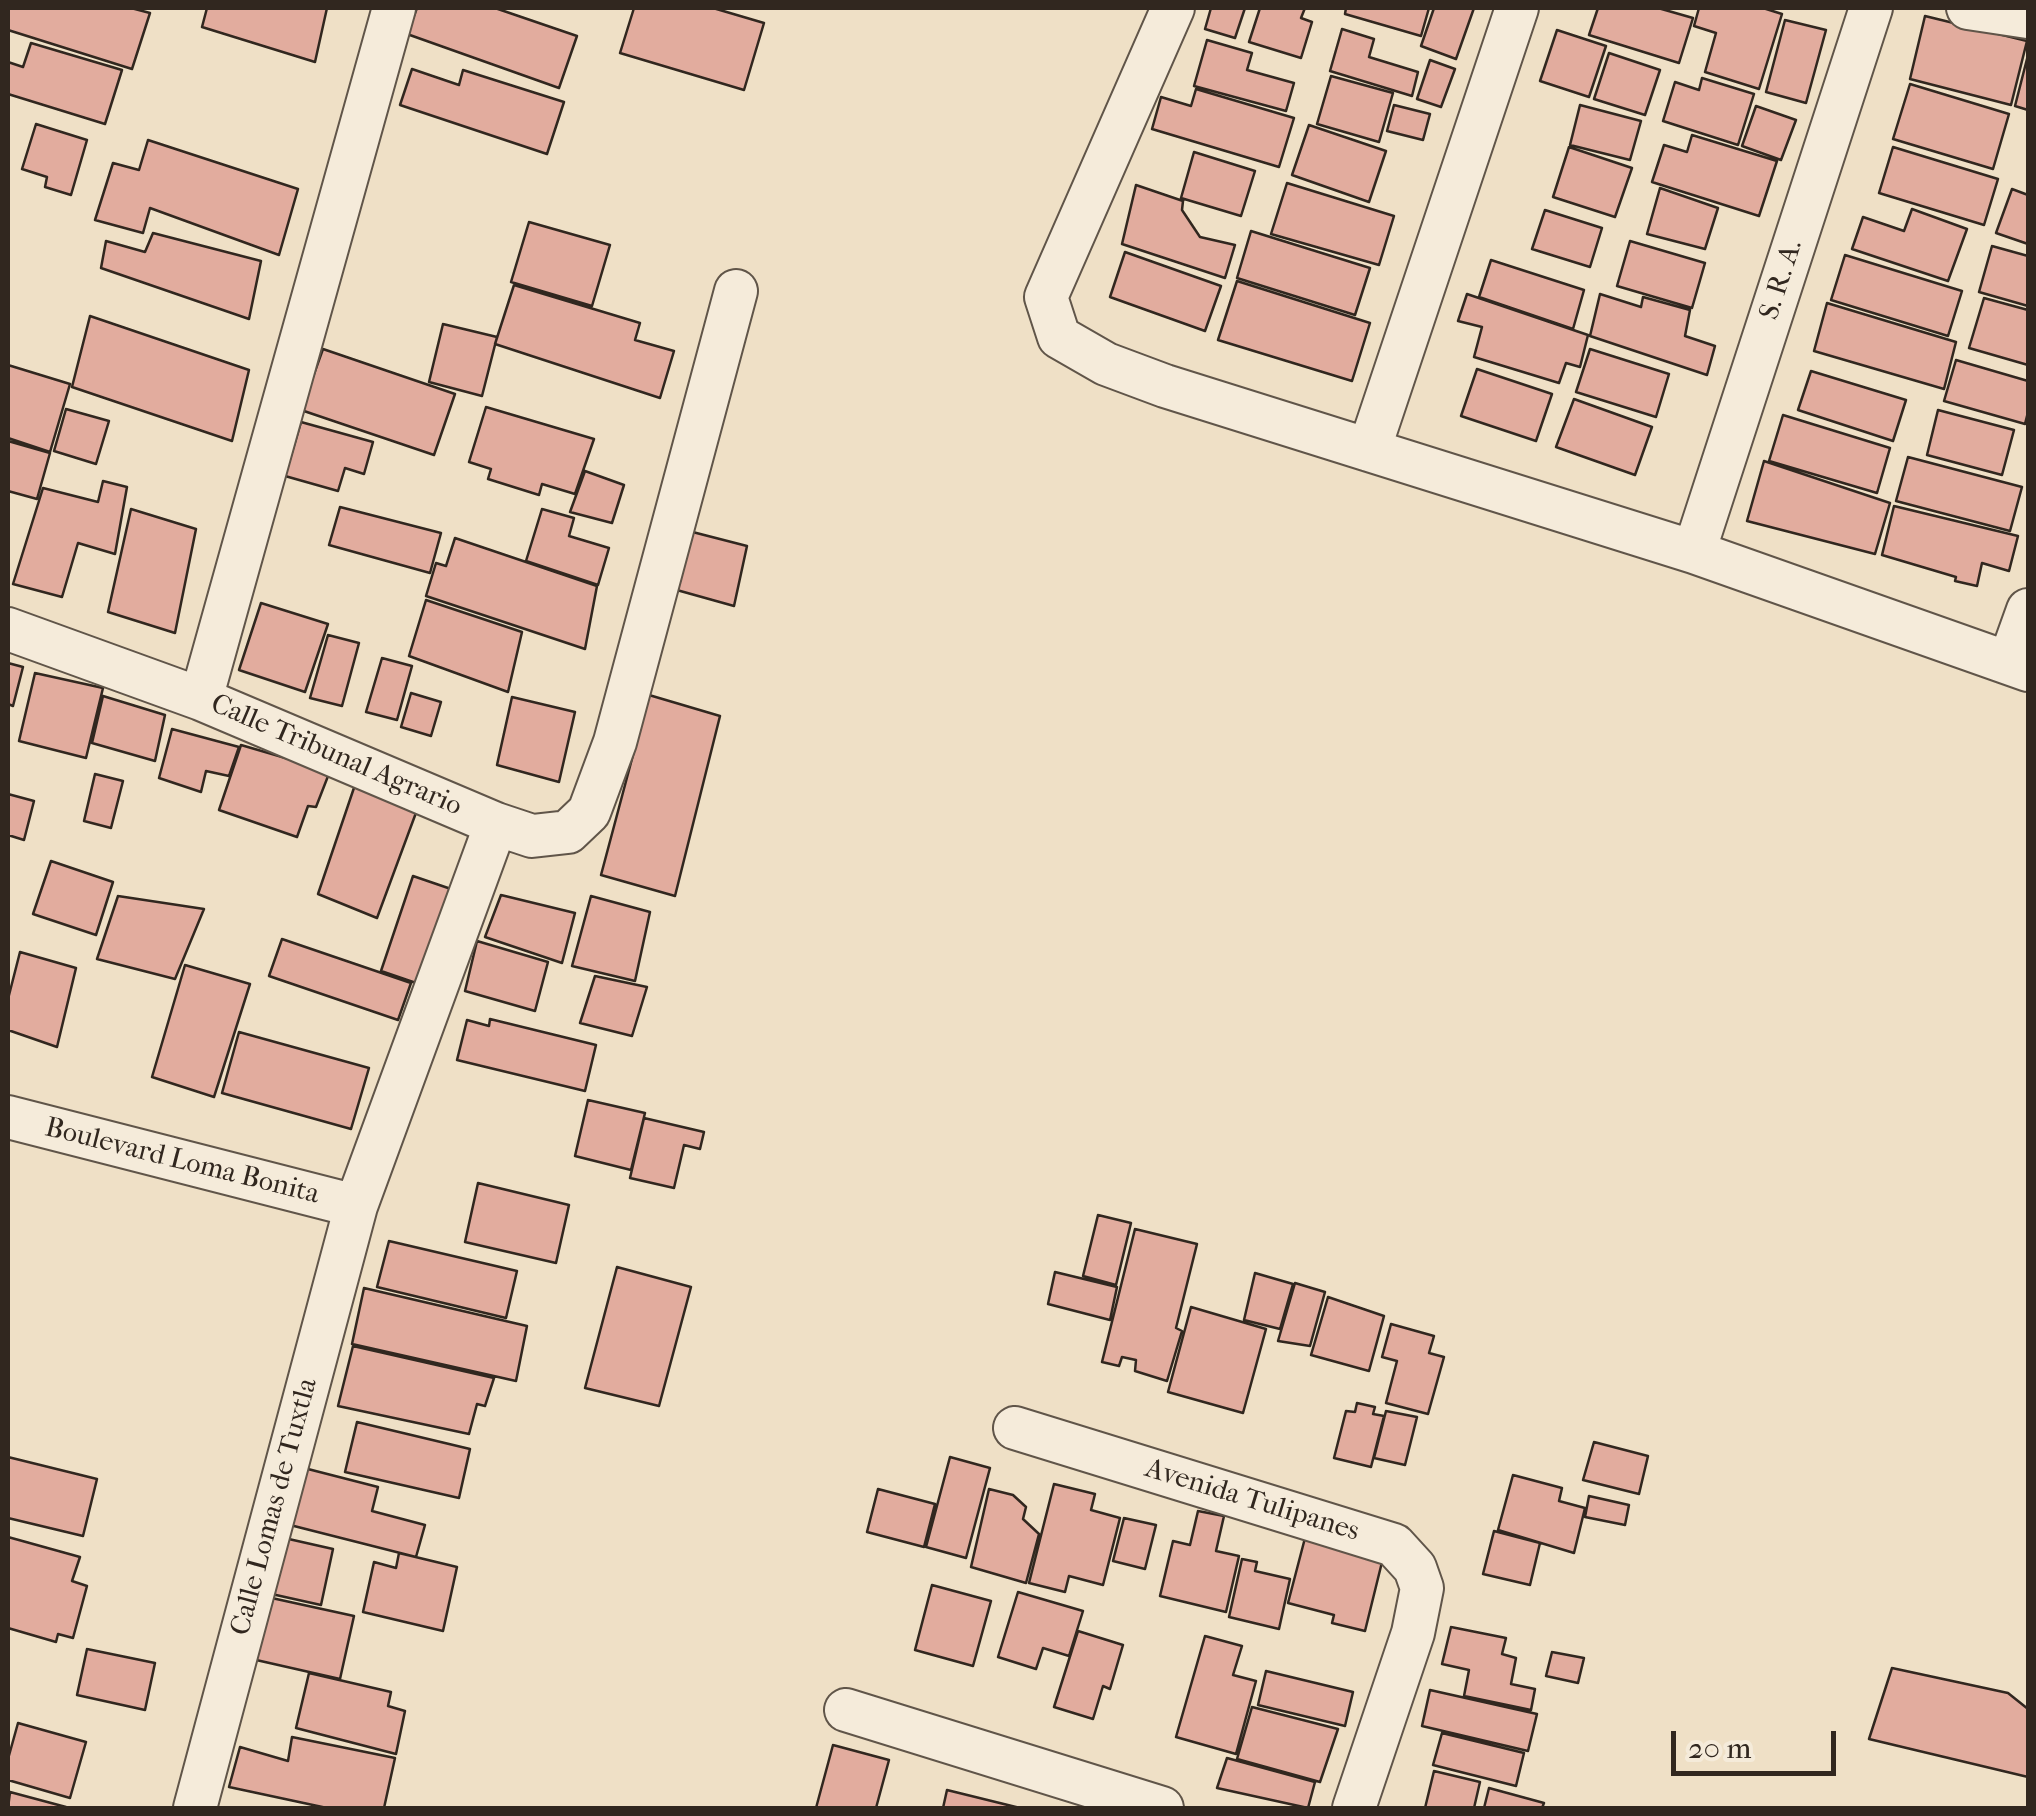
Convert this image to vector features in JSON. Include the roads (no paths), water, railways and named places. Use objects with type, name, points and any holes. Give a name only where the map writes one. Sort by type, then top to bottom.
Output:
[{"type":"street","points":[[200,699],[394,8]]},
{"type":"street","points":[[1174,8],[1046,298],[1059,337],[1106,364],[1694,552],[2019,666],[2028,610]]},
{"type":"street","points":[[1369,450],[1517,8]]},
{"type":"street","name":"S. R. A.","points":[[1694,552],[1871,8]]},
{"type":"street","points":[[1968,8],[2028,17]]},
{"type":"street","name":"Calle Tribunal Agrario","points":[[8,630],[200,699],[496,824],[532,836],[568,832],[589,812],[615,742],[736,291]]},
{"type":"street","name":"Calle Lomas de Tuxtla","points":[[195,1808],[356,1206],[496,824]]},
{"type":"street","name":"Boulevard Loma Bonita","points":[[8,1117],[356,1206]]},
{"type":"street","name":"Avenida Tulipanes","points":[[1016,1428],[1394,1545],[1415,1568],[1422,1588],[1413,1633],[1354,1808]]},
{"type":"street","points":[[846,1710],[1162,1808]]}]
